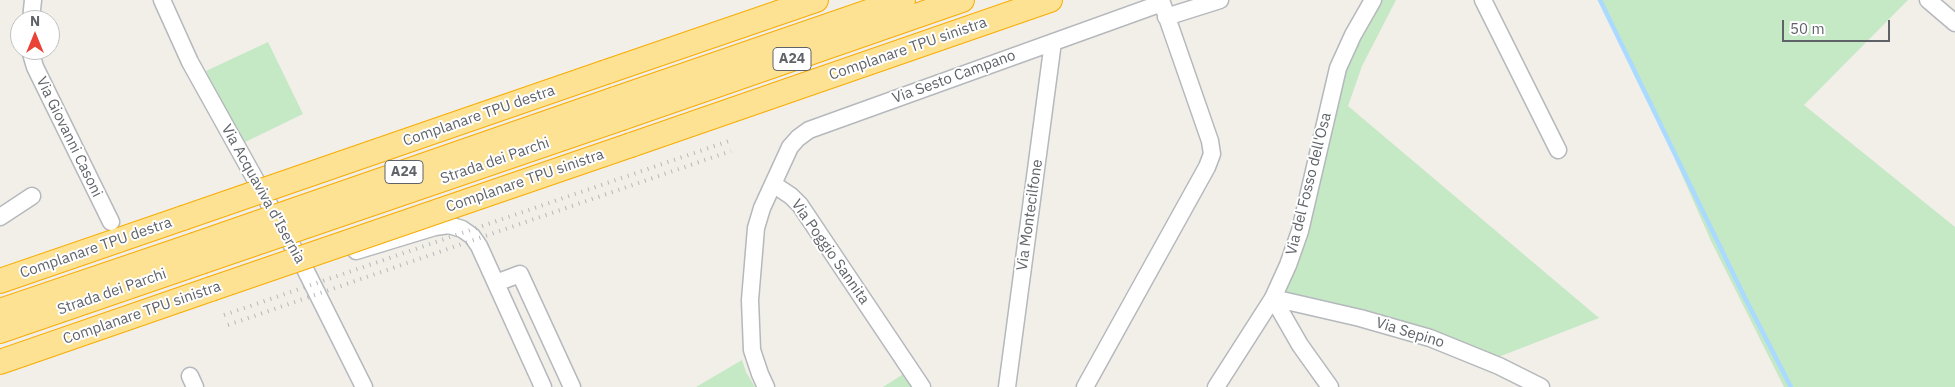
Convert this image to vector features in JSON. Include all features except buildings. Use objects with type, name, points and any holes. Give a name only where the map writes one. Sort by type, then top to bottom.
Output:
[{"type":"highway","name":"Complanare TPU destra","points":[[0,281],[816,0]]},
{"type":"highway","name":"Strada dei Parchi","points":[[618,108],[903,0]]},
{"type":"highway","name":"Strada dei Parchi","points":[[0,331],[197,253],[618,108],[962,0]]},
{"type":"highway","name":"Complanare TPU sinistra","points":[[0,362],[1050,0]]},
{"type":"highway","name":"Strada dei Parchi","points":[[0,311],[197,253]]},
{"type":"street","name":"Via Acquaviva d'Isernia","points":[[162,0],[190,62],[304,267],[364,387]]},
{"type":"street","name":"Via Sesto Campano","points":[[772,184],[790,147],[809,130],[1053,42],[1163,7],[1220,0]]},
{"type":"street","name":"Via del Fosso dell'Osa","points":[[1216,387],[1273,298],[1288,265],[1300,231],[1338,68],[1353,35],[1373,0]]},
{"type":"street","points":[[1483,0],[1558,150]]},
{"type":"street","points":[[1928,0],[1955,23]]},
{"type":"street","points":[[1085,387],[1209,163],[1212,154],[1210,141],[1163,7]]},
{"type":"street","name":"Via Montecilfone","points":[[1007,387],[1053,42]]},
{"type":"street","name":"Via Giovanni Casoni","points":[[33,60],[111,222]]},
{"type":"street","name":"Via Poggio Sannita","points":[[763,381],[751,343],[750,300],[756,228],[772,184],[788,193],[800,206],[922,387]]},
{"type":"street","points":[[0,217],[32,196]]},
{"type":"street","points":[[304,267],[435,227],[449,225],[462,229],[472,236],[479,246],[543,387]]},
{"type":"street","points":[[496,283],[520,274],[572,387]]},
{"type":"street","points":[[1273,298],[1300,345],[1330,387]]},
{"type":"street","name":"Via Sepino","points":[[1273,298],[1360,318],[1425,337],[1494,363],[1540,387]]},
{"type":"green space","points":[[1373,0],[1396,0],[1362,66],[1348,106],[1599,318],[1488,361],[1273,298],[1327,113]]},
{"type":"green space","points":[[1600,0],[1908,0],[1804,105],[1955,227],[1955,387],[1784,387],[1711,241],[1645,91]]},
{"type":"green space","points":[[268,42],[303,114],[241,144],[206,71]]},
{"type":"green space","points":[[742,360],[746,372],[755,387],[696,387]]},
{"type":"green space","points":[[908,371],[919,387],[883,387]]},
{"type":"waterway","points":[[1600,0],[1745,298],[1791,387]]},
{"type":"railway","points":[[224,315],[729,141]]},
{"type":"railway","points":[[228,325],[731,151]]}]
